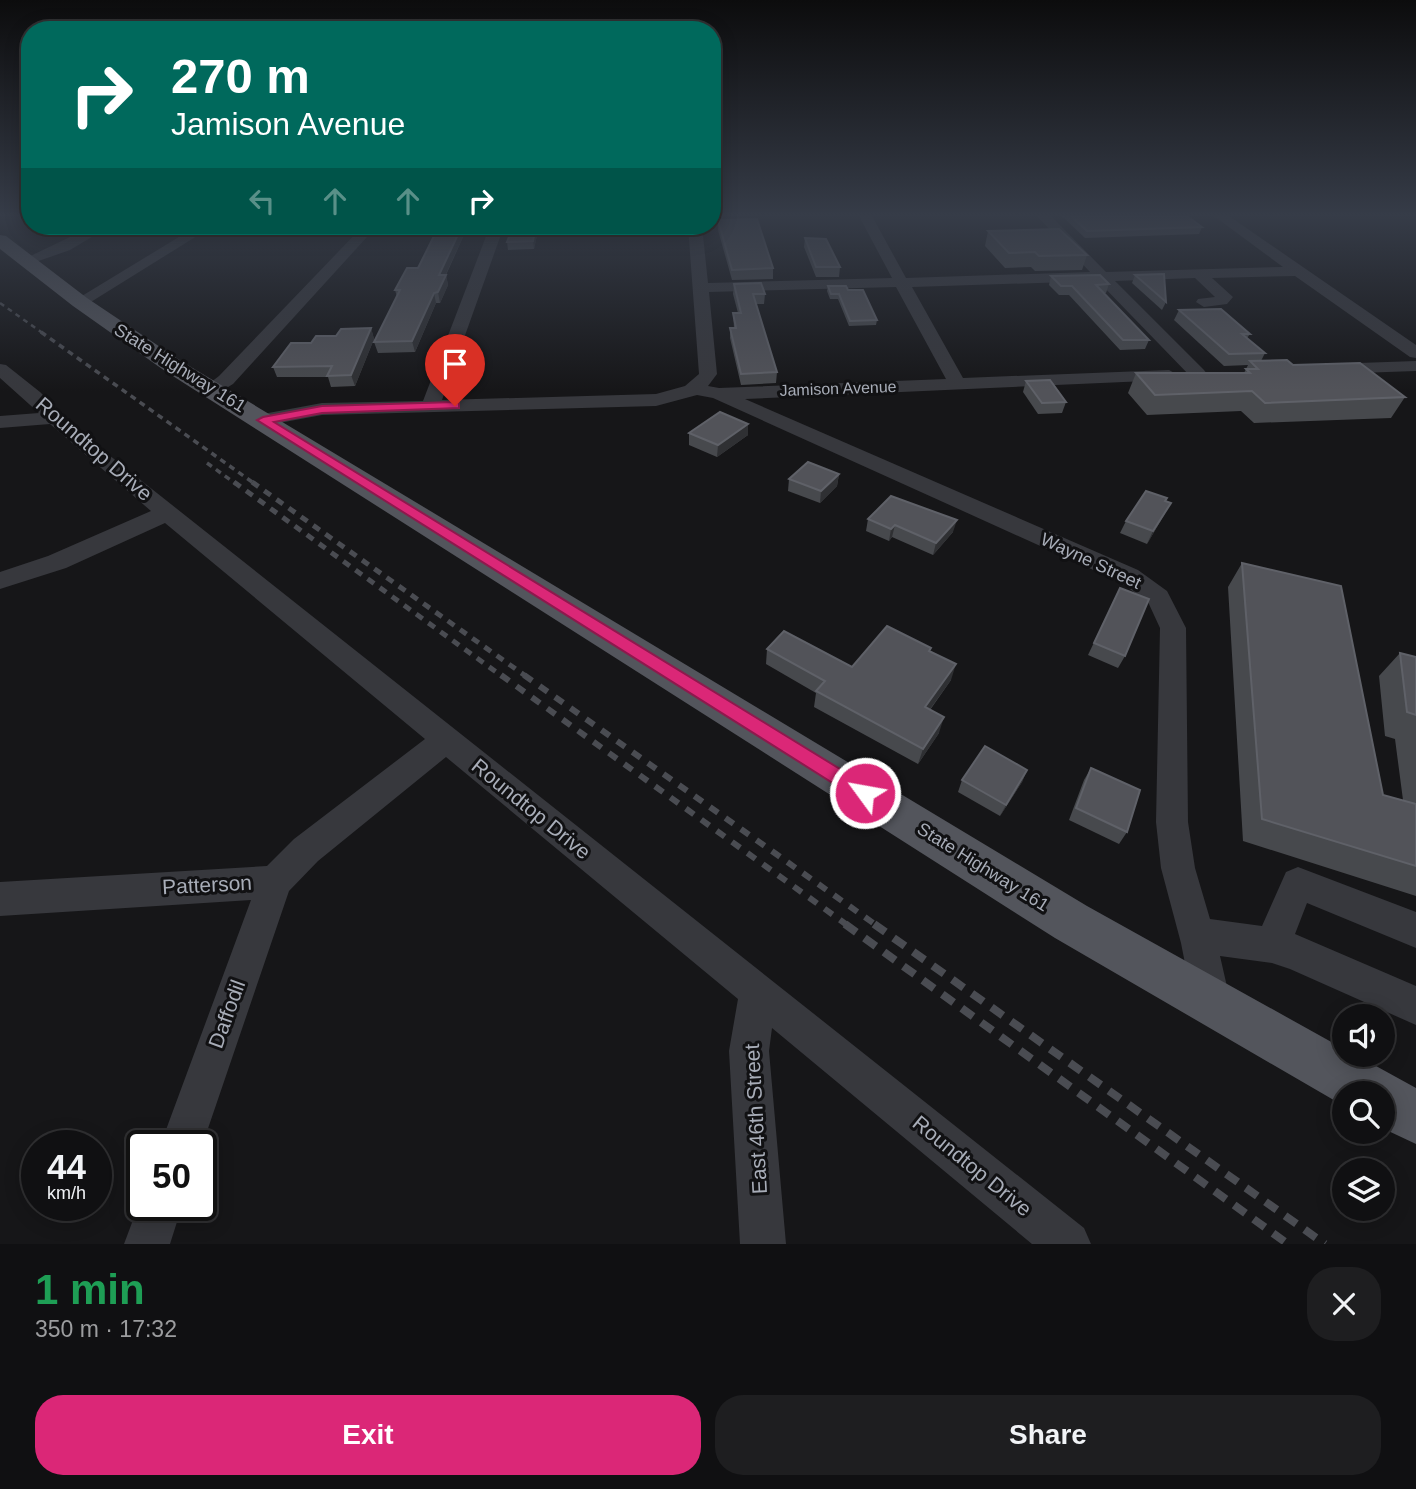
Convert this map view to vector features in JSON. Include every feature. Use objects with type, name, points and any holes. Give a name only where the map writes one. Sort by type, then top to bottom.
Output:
[{"type":"main road","name":"State Highway 161","points":[[44,274],[134,340],[1071,922],[1351,1081]]},
{"type":"main road","points":[[1395,1105],[1416,1117]]},
{"type":"street","points":[[80,302],[126,274]]},
{"type":"street","points":[[211,388],[226,380],[325,274]]},
{"type":"street","points":[[429,406],[481,274]]},
{"type":"street","points":[[700,274],[707,391]]},
{"type":"street","points":[[899,274],[957,383]]},
{"type":"street","points":[[701,288],[1196,274]]},
{"type":"street","points":[[1199,274],[1224,298],[1221,301],[1204,302]]},
{"type":"street","points":[[1301,274],[1416,353]]},
{"type":"street","points":[[1103,276],[1205,374]]},
{"type":"street","points":[[1307,370],[1416,366]]},
{"type":"street","name":"Roundtop Drive","points":[[0,369],[33,396],[53,418],[167,513],[1068,1244]]},
{"type":"street","name":"Jamison Avenue","points":[[263,420],[322,409],[656,400],[707,391],[1205,374]]},
{"type":"street","name":"Wayne Street","points":[[707,391],[1129,576],[1158,597],[1173,628],[1172,822],[1178,868],[1197,935],[1212,1004]]},
{"type":"street","points":[[0,422],[53,418]]},
{"type":"street","points":[[0,581],[57,562],[167,513]]},
{"type":"street","name":"Patterson","points":[[0,899],[275,882],[306,850],[446,740]]},
{"type":"street","name":"Daffodil","points":[[187,1130],[275,882]]},
{"type":"street","points":[[1272,945],[1298,883],[1416,930]]},
{"type":"street","points":[[1197,935],[1272,945],[1294,952],[1416,1006]]},
{"type":"street","name":"East 46th Street","points":[[758,994],[749,1051],[763,1244]]},
{"type":"street","points":[[147,1244],[155,1221]]},
{"type":"building","points":[[404,274],[446,275],[438,292],[434,293],[412,341],[374,342],[400,290],[395,290]]},
{"type":"building","points":[[1164,274],[1166,302],[1135,275]]},
{"type":"building","points":[[1100,275],[1109,284],[1096,285],[1149,340],[1123,340],[1072,286],[1061,286],[1051,276]]},
{"type":"building","points":[[761,283],[765,294],[753,294],[777,372],[741,374],[730,328],[736,328],[733,313],[741,313],[734,284]]},
{"type":"building","points":[[828,286],[863,290],[877,320],[850,321],[839,294],[831,294]]},
{"type":"building","points":[[1221,309],[1250,334],[1242,334],[1265,353],[1229,354],[1179,310]]},
{"type":"building","points":[[371,328],[351,375],[327,376],[332,366],[273,367],[291,343],[311,343],[316,336],[336,336],[341,329]]},
{"type":"building","points":[[1287,360],[1293,365],[1360,363],[1405,397],[1265,403],[1252,391],[1155,395],[1136,373],[1250,373],[1246,369],[1258,369],[1250,361]]},
{"type":"building","points":[[1050,380],[1066,402],[1042,403],[1026,381]]},
{"type":"building","points":[[720,412],[748,424],[718,445],[689,433]]},
{"type":"building","points":[[808,462],[839,474],[821,491],[789,479]]},
{"type":"building","points":[[1146,491],[1167,498],[1165,501],[1171,503],[1153,531],[1126,521]]},
{"type":"building","points":[[891,496],[957,520],[936,543],[895,525],[891,529],[868,519]]},
{"type":"building","points":[[1242,563],[1341,586],[1383,795],[1416,804],[1416,866],[1262,819]]},
{"type":"building","points":[[1120,588],[1149,599],[1125,656],[1094,643]]},
{"type":"building","points":[[887,626],[956,664],[925,707],[944,717],[923,749],[816,691],[825,681],[767,649],[784,631],[852,667]]},
{"type":"building","points":[[1400,653],[1416,657],[1416,715],[1407,712]]},
{"type":"building","points":[[985,746],[1027,770],[1006,805],[962,780]]},
{"type":"building","points":[[1091,768],[1140,790],[1127,832],[1076,808]]},
{"type":"railway","points":[[0,303],[44,334]]},
{"type":"railway","points":[[41,332],[255,484]]},
{"type":"railway","points":[[207,463],[236,484]]},
{"type":"railway","points":[[234,482],[503,677]]},
{"type":"railway","points":[[252,482],[527,677]]},
{"type":"railway","points":[[501,675],[847,925]]},
{"type":"railway","points":[[524,675],[876,925]]},
{"type":"railway","points":[[845,924],[1288,1244]]},
{"type":"railway","points":[[874,924],[1325,1244]]},
{"type":"route","points":[[455,406],[322,409],[263,420],[865,793]]}]
